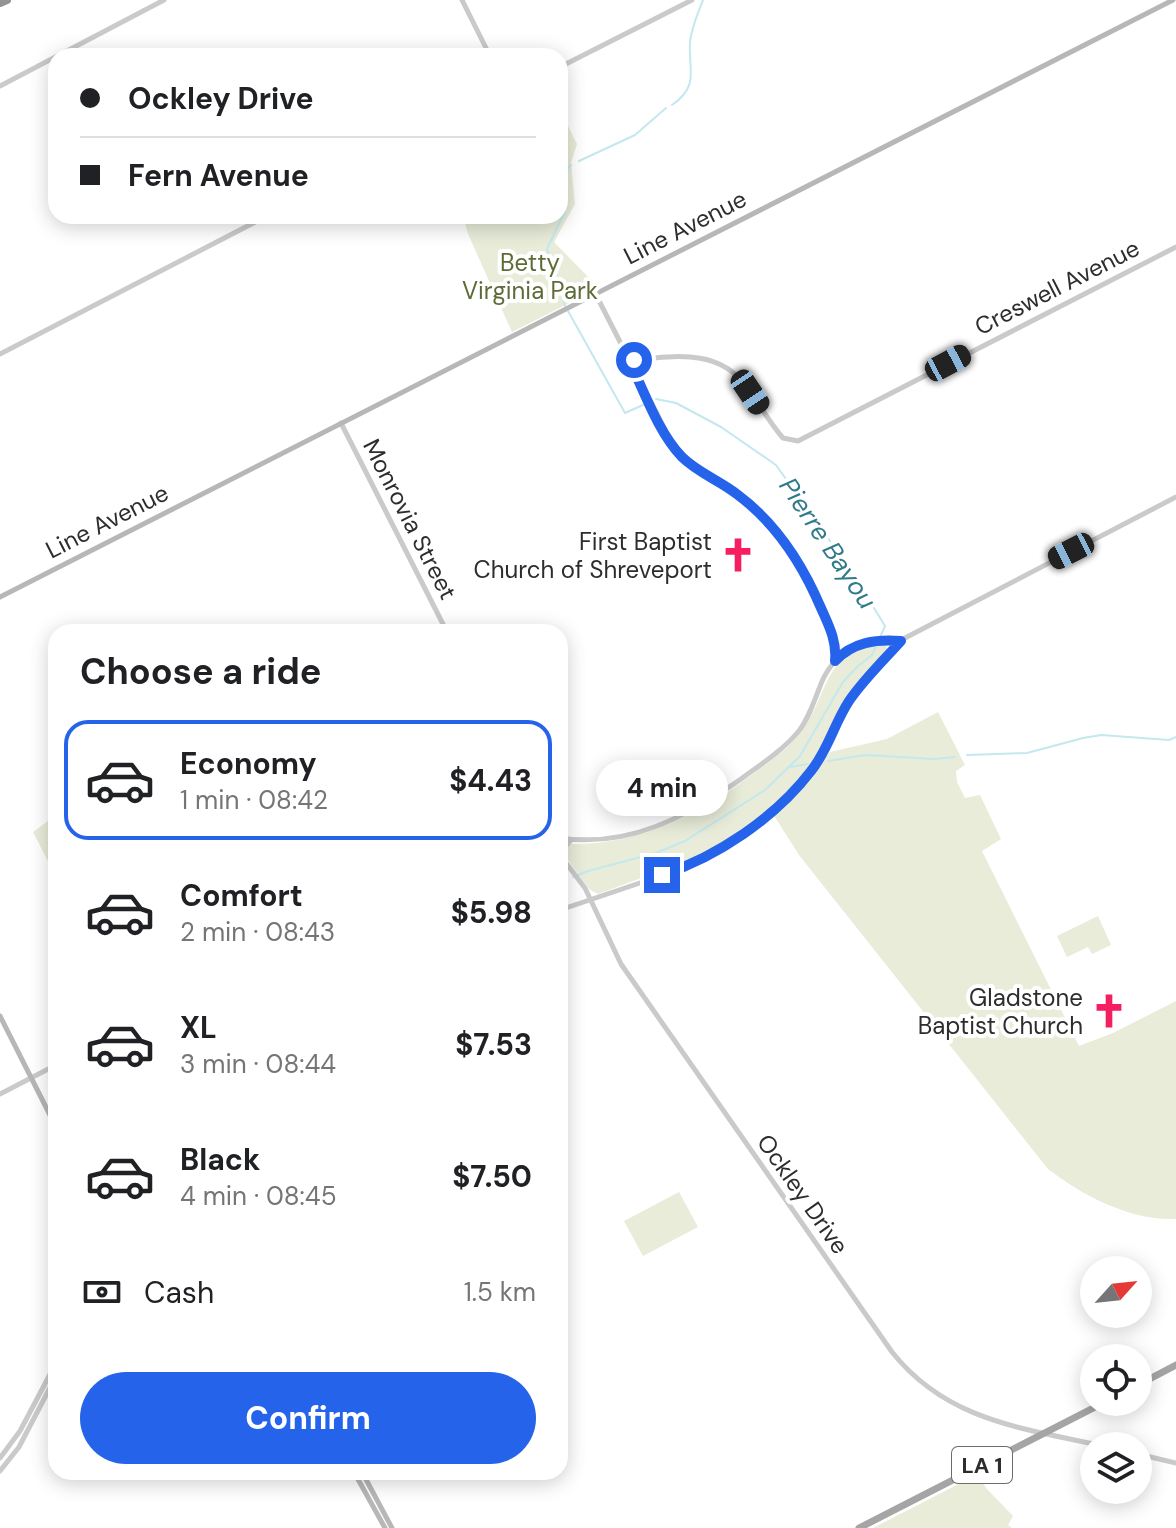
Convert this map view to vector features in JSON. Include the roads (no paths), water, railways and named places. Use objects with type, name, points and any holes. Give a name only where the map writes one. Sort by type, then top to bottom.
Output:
[{"type":"highway","points":[[0,3],[7,0]]},
{"type":"main road","name":"Line Avenue","points":[[0,597],[1173,0]]},
{"type":"main road","points":[[0,1016],[48,1111]]},
{"type":"main road","points":[[1152,1378],[1176,1365]]},
{"type":"main road","name":"LA 1","points":[[859,1528],[1080,1415]]},
{"type":"main road","points":[[359,1480],[392,1528]]},
{"type":"main road","points":[[366,1480],[385,1528]]},
{"type":"street","points":[[72,48],[164,0]]},
{"type":"street","points":[[462,0],[486,48]]},
{"type":"street","points":[[568,63],[692,0]]},
{"type":"street","points":[[0,86],[48,61]]},
{"type":"street","points":[[0,354],[252,224]]},
{"type":"street","name":"Creswell Avenue","points":[[629,360],[695,356],[717,361],[745,384],[783,438],[795,442],[1176,247]]},
{"type":"street","points":[[595,293],[675,449],[692,465],[753,506],[789,546],[811,585],[832,633],[835,661]]},
{"type":"street","name":"Monrovia Street","points":[[341,423],[443,624]]},
{"type":"street","points":[[568,907],[694,864],[759,821],[812,771],[850,700],[901,641],[1176,497]]},
{"type":"street","points":[[568,839],[595,840],[642,832],[675,820],[711,799],[764,762],[800,729],[821,683],[835,661],[850,648],[877,641],[901,641]]},
{"type":"street","points":[[568,843],[571,840]]},
{"type":"street","name":"Ockley Drive","points":[[568,866],[583,885],[621,964],[897,1359],[927,1388],[955,1406],[983,1418],[1080,1441]]},
{"type":"street","points":[[0,1094],[48,1069]]},
{"type":"street","points":[[0,1458],[20,1431],[48,1378]]},
{"type":"street","points":[[0,1471],[19,1447],[48,1391]]},
{"type":"street","points":[[1152,1457],[1176,1463]]},
{"type":"waterway","points":[[672,105],[681,98],[689,84],[691,38],[703,0]]},
{"type":"waterway","points":[[579,161],[635,135],[666,108]]},
{"type":"waterway","points":[[568,168],[571,165]]},
{"type":"waterway","points":[[559,224],[547,249],[565,306]]},
{"type":"waterway","name":"Pierre Bayou","points":[[568,311],[625,413],[643,405]]},
{"type":"waterway","name":"Pierre Bayou","points":[[573,877],[656,853],[685,841],[765,790],[800,756],[843,682],[872,655],[885,626],[852,572],[776,465],[721,427],[676,403],[656,399]]},
{"type":"waterway","points":[[967,755],[1027,753],[1101,735],[1169,740],[1176,737]]},
{"type":"waterway","points":[[828,761],[865,755],[934,759],[955,757]]},
{"type":"waterway","points":[[789,767],[808,764]]},
{"type":"place","name":"First Baptist Church of Shreveport","points":[[738,555]]},
{"type":"place","name":"Gladstone Baptist Church","points":[[1109,1011]]},
{"type":"park label","name":"Betty Virginia Park","points":[[530,276]]}]
